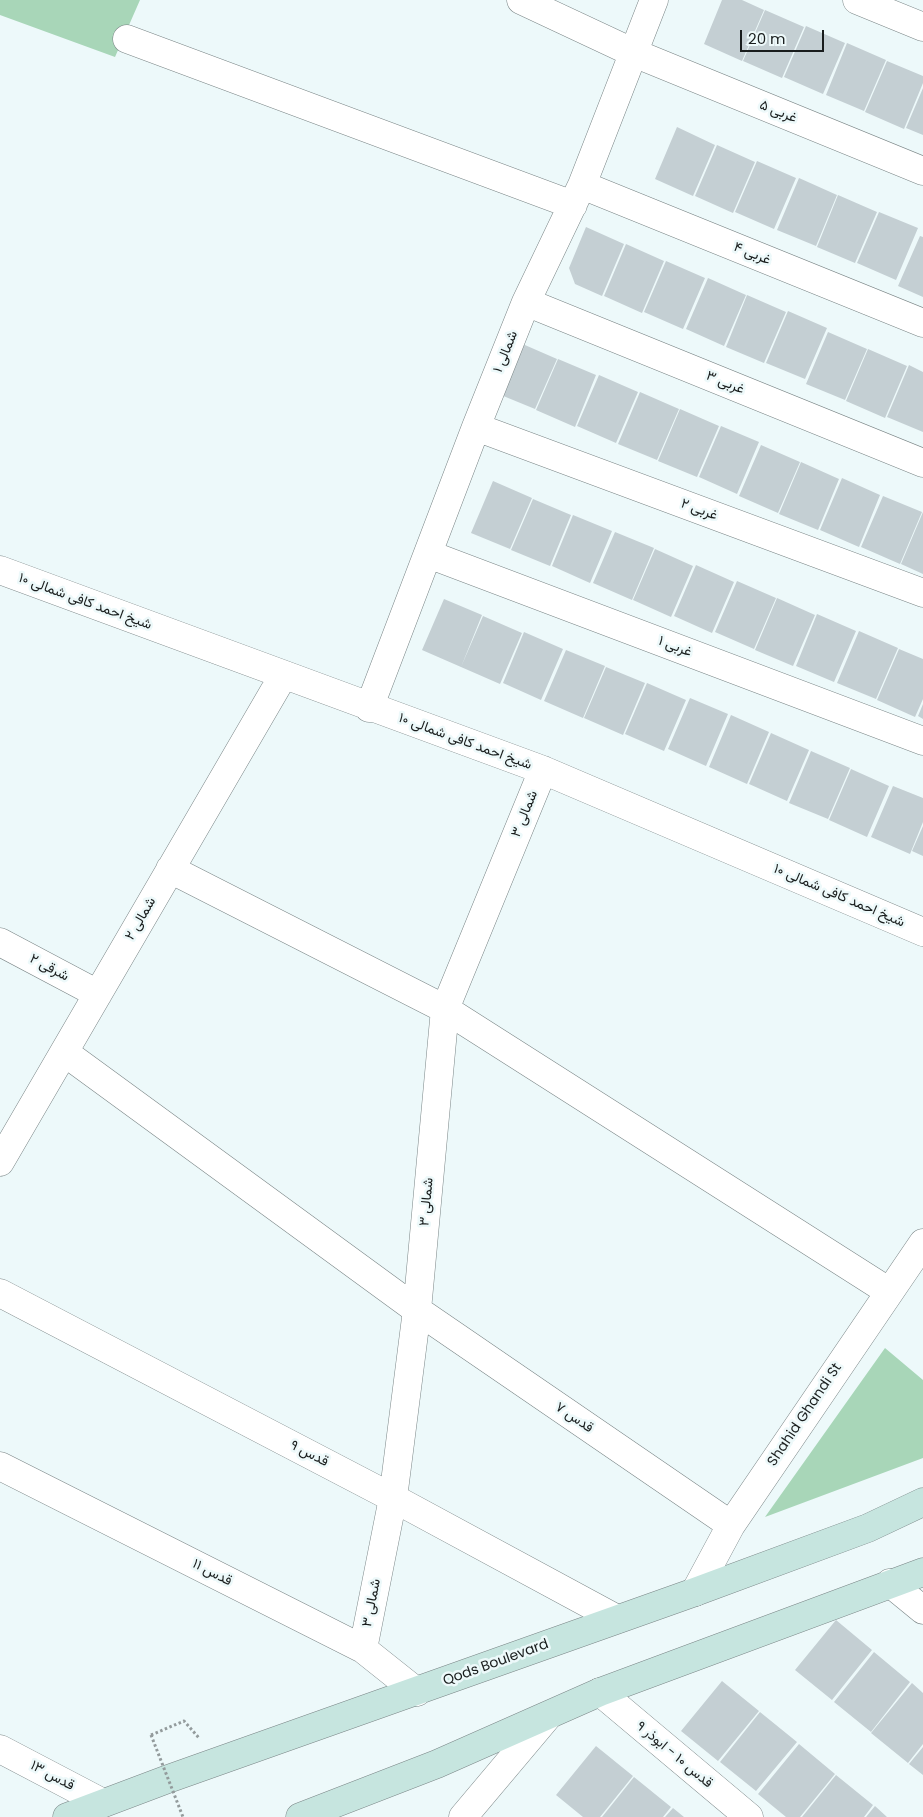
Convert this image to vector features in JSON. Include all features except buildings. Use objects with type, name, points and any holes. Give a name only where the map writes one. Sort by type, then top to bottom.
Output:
[{"type":"main road","name":"Qods Boulevard","points":[[67,1817],[168,1779],[695,1592],[868,1528],[923,1502]]},
{"type":"main road","points":[[868,1528],[923,1510]]},
{"type":"main road","points":[[300,1817],[437,1764],[600,1692],[909,1576]]},
{"type":"street","name":"غربی ۵","points":[[521,0],[634,53],[923,171]]},
{"type":"street","name":"۱ شمالی","points":[[369,708],[476,427],[526,302],[577,195],[654,0]]},
{"type":"street","points":[[857,0],[923,27]]},
{"type":"street","name":"غربی ۴","points":[[126,39],[577,195],[923,323]]},
{"type":"street","name":"غربی ۳","points":[[526,302],[923,464]]},
{"type":"street","name":"۲ غربی","points":[[476,427],[923,593]]},
{"type":"street","name":"۱ غربی","points":[[428,554],[923,741]]},
{"type":"street","name":"شیخ احمد کافی شمالی ۱۰","points":[[0,570],[369,708],[543,770],[923,932]]},
{"type":"street","name":"شمالی ۲","points":[[0,1162],[283,676]]},
{"type":"street","name":"شمالی ۳","points":[[363,1649],[393,1498],[417,1310],[445,1009],[543,770]]},
{"type":"street","points":[[170,869],[445,1009],[888,1291]]},
{"type":"street","name":"شرقی ۲","points":[[0,942],[98,994]]},
{"type":"street","name":"قدس ۷","points":[[64,1052],[417,1310],[732,1525]]},
{"type":"street","name":"Shahid Ghandi St","points":[[695,1592],[732,1525],[888,1291],[923,1243]]},
{"type":"street","name":"قدس ۹","points":[[0,1293],[393,1498],[617,1619]]},
{"type":"street","name":"قدس ۱۱","points":[[0,1466],[363,1649],[417,1692]]},
{"type":"street","points":[[909,1576],[923,1610]]},
{"type":"street","name":"قدس ۱۰ - ابوذر ۹","points":[[600,1692],[748,1817]]},
{"type":"street","points":[[463,1817],[548,1716]]},
{"type":"street","name":"قدس ۱۳","points":[[0,1749],[103,1803]]},
{"type":"path","points":[[183,1817],[151,1735],[184,1721]]},
{"type":"green space","points":[[0,0],[140,0],[115,57],[0,15]]},
{"type":"green space","points":[[885,1348],[923,1380],[923,1458],[765,1517]]}]
